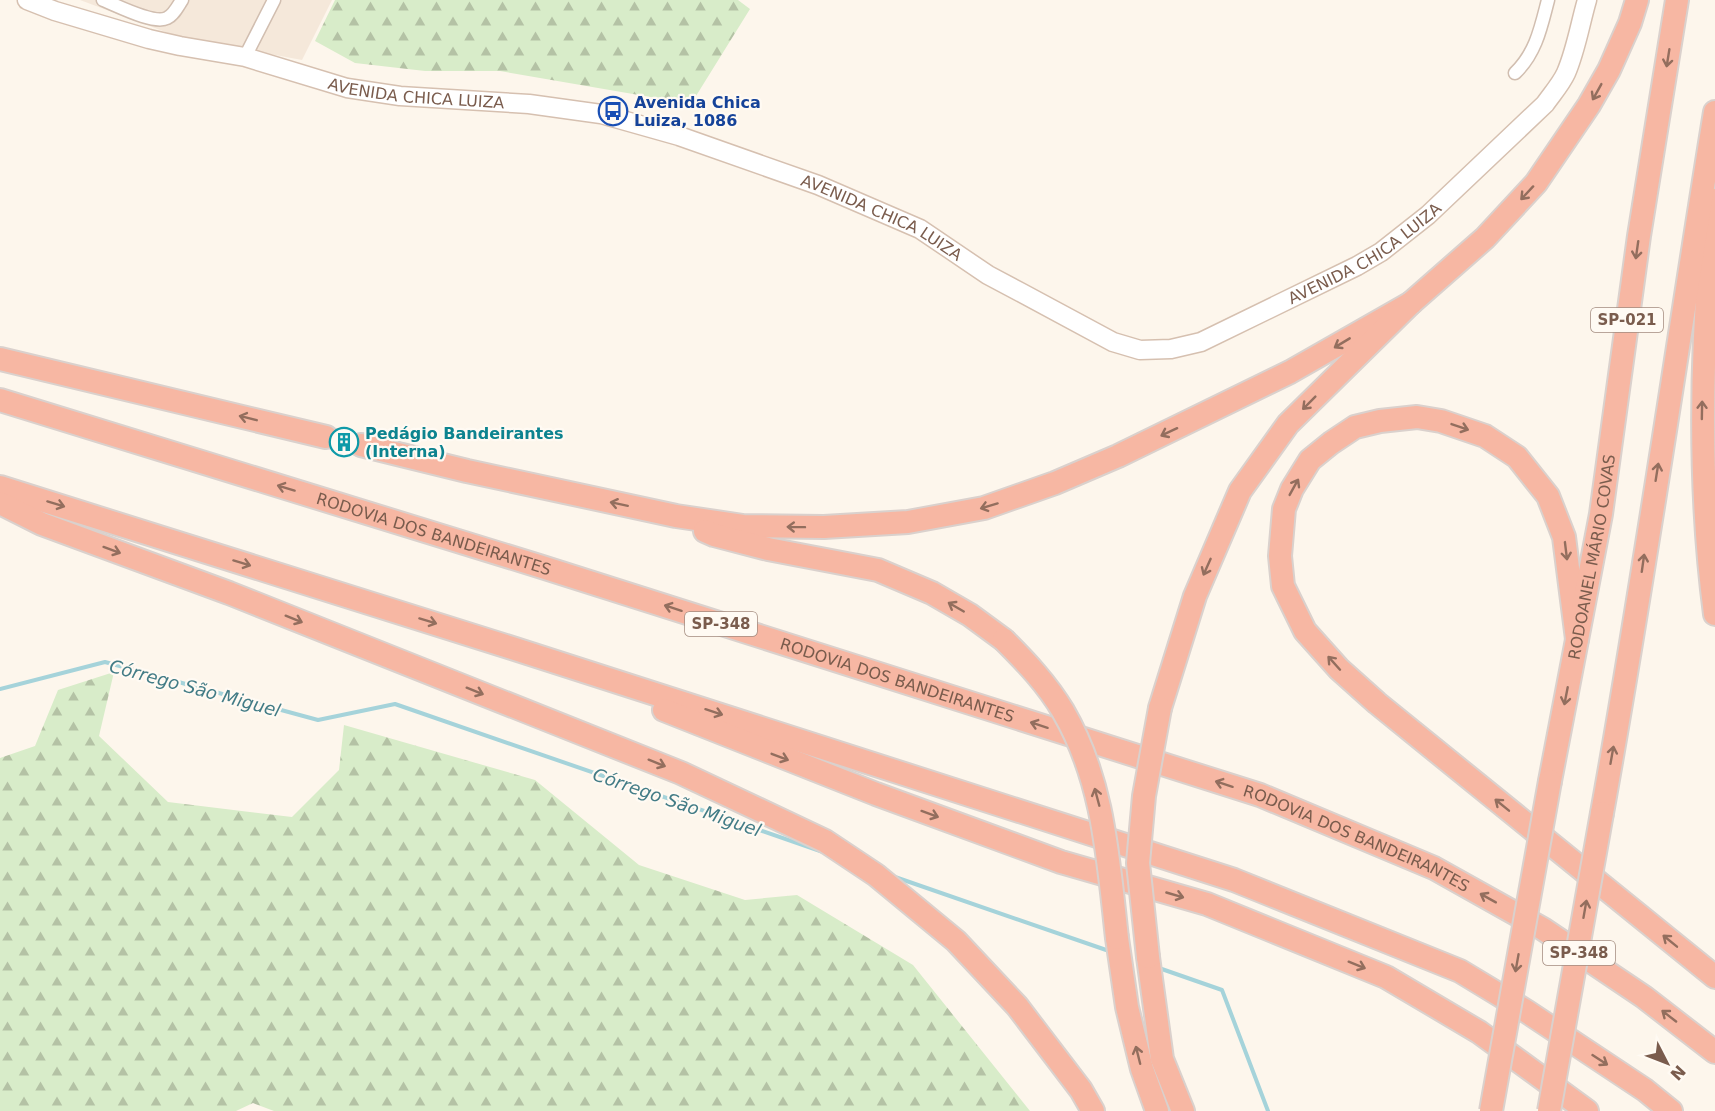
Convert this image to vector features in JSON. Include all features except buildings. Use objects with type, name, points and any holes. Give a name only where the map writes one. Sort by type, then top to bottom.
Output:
[{"type":"highway","points":[[1183,1111],[1162,1059],[1138,863],[1144,795],[1160,708],[1195,596],[1240,491],[1288,424],[1411,303],[1485,238],[1536,183],[1589,105],[1609,70],[1630,23],[1637,0]]},
{"type":"highway","name":"RODOANEL MÁRIO COVAS","points":[[1491,1111],[1600,514],[1639,236],[1677,0]]},
{"type":"highway","name":"SP-021","points":[[1550,1111],[1628,664],[1715,112]]},
{"type":"highway","points":[[1715,197],[1703,382],[1702,455],[1705,522],[1715,614]]},
{"type":"highway","points":[[361,445],[467,471],[676,516],[743,526],[824,527],[908,522],[984,508],[1055,483],[1178,428],[1290,372],[1411,303]]},
{"type":"highway","points":[[0,359],[326,437]]},
{"type":"highway","name":"RODOVIA DOS BANDEIRANTES","points":[[0,400],[538,566],[1260,795],[1434,868],[1543,929],[1644,997],[1715,1052]]},
{"type":"highway","points":[[1577,639],[1564,537],[1548,496],[1517,457],[1485,436],[1441,421],[1417,417],[1355,427],[1331,442],[1310,460],[1292,489],[1284,508],[1280,556],[1283,586],[1305,631],[1339,669],[1377,703],[1715,977]]},
{"type":"highway","points":[[0,487],[512,648],[1234,880],[1460,971],[1526,1011],[1645,1090],[1671,1111]]},
{"type":"highway","points":[[0,503],[42,524],[229,592],[681,773],[825,841],[876,876],[956,941],[1017,1006],[1081,1090],[1093,1111]]},
{"type":"highway","points":[[676,516],[714,535],[768,549],[879,570],[932,593],[970,615],[1004,640],[1035,672],[1063,711],[1089,768],[1104,822],[1127,1007],[1142,1070],[1156,1111]]},
{"type":"highway","points":[[512,648],[735,740],[876,794],[1060,862],[1207,904],[1386,977],[1479,1032],[1587,1111]]},
{"type":"main road","name":"AVENIDA CHICA LUIZA","points":[[27,0],[55,11],[149,39],[246,57],[347,88],[400,96],[529,104],[601,114],[679,136],[818,185],[920,229],[988,275],[1113,342],[1140,350],[1171,349],[1201,342],[1358,266],[1404,236],[1545,104],[1556,90],[1570,62],[1587,0]]},
{"type":"street","points":[[104,0],[161,20],[168,18],[182,0]]},
{"type":"street","points":[[246,57],[274,0]]},
{"type":"street","points":[[1515,73],[1525,64],[1536,42],[1548,0]]},
{"type":"shaded area","points":[[80,0],[332,0],[302,60],[179,37]]},
{"type":"green space","points":[[335,0],[738,0],[750,9],[691,104],[500,71],[425,71],[355,63],[315,41]]},
{"type":"green space","points":[[114,672],[99,736],[168,802],[292,817],[339,770],[344,725],[535,780],[639,865],[745,900],[797,895],[913,965],[1030,1111],[274,1111],[253,1103],[236,1111],[0,1111],[0,758],[35,746],[58,690]]},
{"type":"waterway","name":"Córrego São Miguel","points":[[0,689],[105,662],[318,720],[395,704],[823,852]]},
{"type":"waterway","name":"Córrego São Miguel","points":[[895,877],[1112,952]]},
{"type":"waterway","name":"Córrego São Miguel","points":[[1156,967],[1222,990],[1268,1111]]},
{"type":"tunnel","points":[[326,437],[361,445]]},
{"type":"place","name":"Avenida Chica Luiza, 1086","points":[[613,111]]},
{"type":"place","name":"Pedágio Bandeirantes (Interna)","points":[[344,442]]}]
